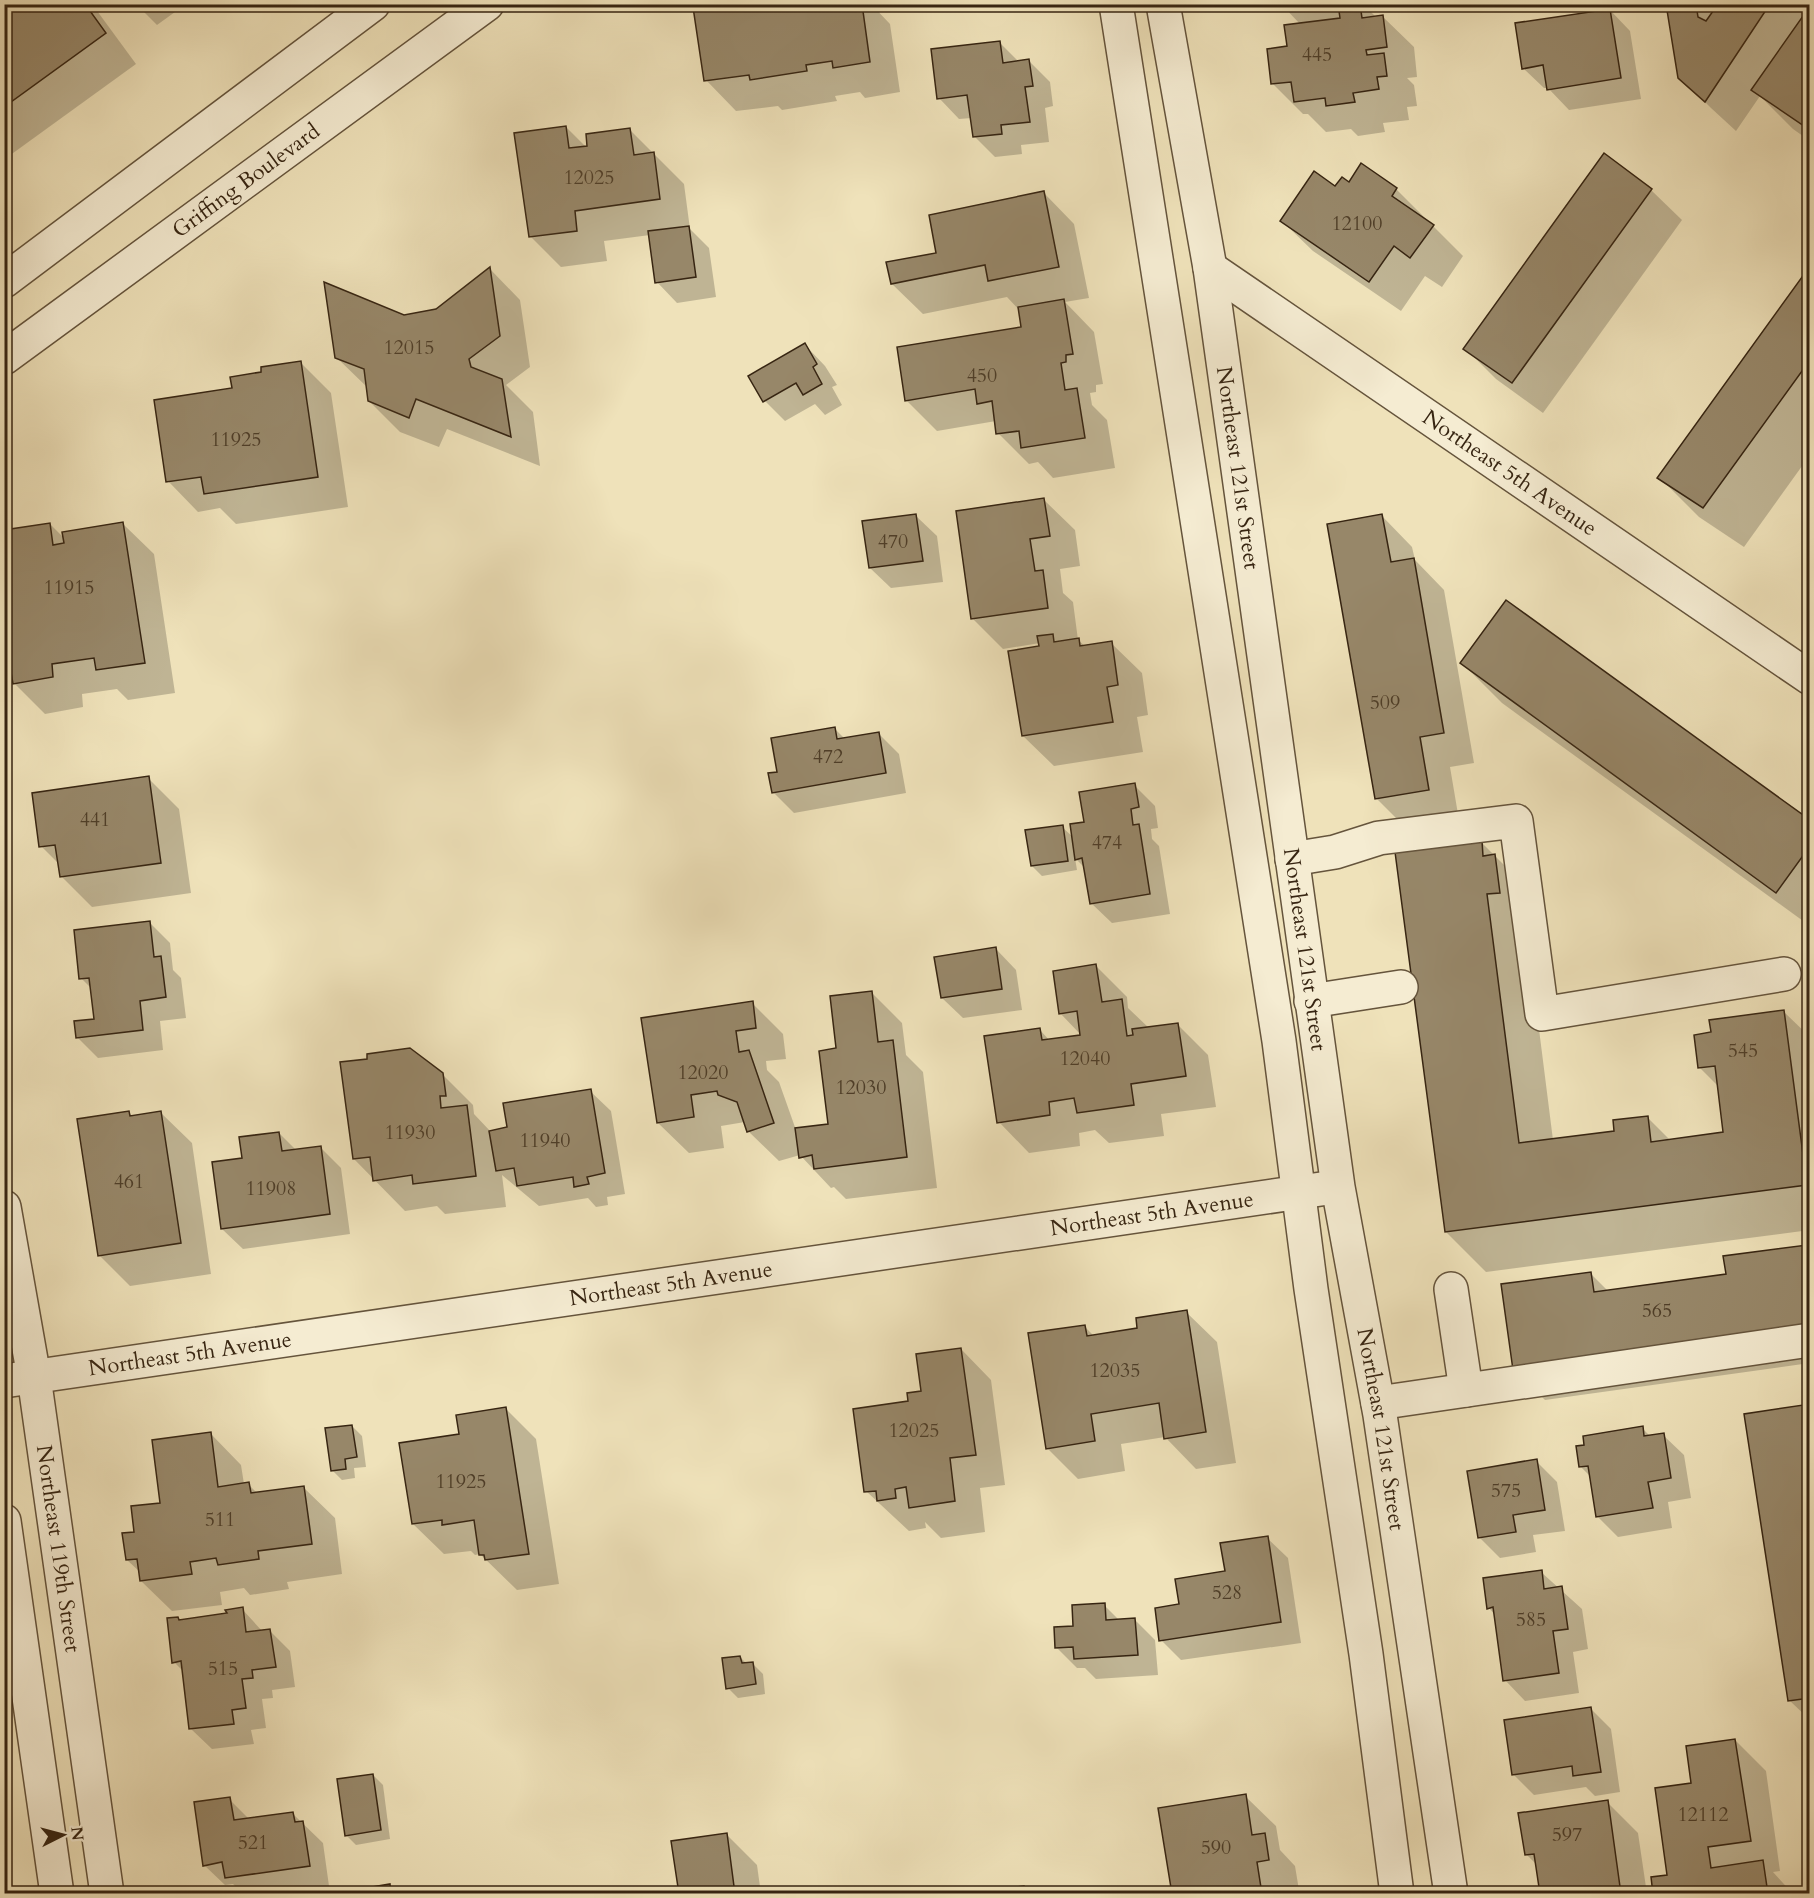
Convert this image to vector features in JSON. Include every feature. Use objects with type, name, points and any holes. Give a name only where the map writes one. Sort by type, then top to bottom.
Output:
[{"type":"street","points":[[4,281],[373,4]]},
{"type":"street","name":"Griffing Boulevard","points":[[4,358],[487,4]]},
{"type":"street","name":"Northeast 121st Street","points":[[1116,4],[1270,982],[1311,1288],[1364,1642],[1397,1893]]},
{"type":"street","name":"Northeast 121st Street","points":[[1163,4],[1210,268],[1338,1187],[1378,1403],[1451,1893]]},
{"type":"street","name":"Northeast 5th Avenue","points":[[1210,268],[1809,678]]},
{"type":"street","points":[[1292,859],[1335,852],[1379,838],[1516,821],[1542,1014],[1784,974]]},
{"type":"street","points":[[1311,1001],[1401,987]]},
{"type":"street","name":"Northeast 5th Avenue","points":[[19,1379],[1338,1187]]},
{"type":"street","name":"Northeast 119th Street","points":[[4,1206],[19,1379],[107,1893]]},
{"type":"street","points":[[1451,1289],[1466,1390]]},
{"type":"street","points":[[1378,1403],[1809,1340]]},
{"type":"street","points":[[4,1521],[57,1893]]},
{"type":"building","points":[[4,4],[85,4],[106,33],[4,107]]},
{"type":"building","points":[[710,4],[862,4],[870,62],[833,68],[832,61],[806,65],[807,71],[750,80],[749,75],[704,81],[693,7]]},
{"type":"building","points":[[1338,4],[1360,4],[1362,18],[1383,15],[1387,47],[1366,50],[1367,55],[1384,53],[1387,76],[1377,77],[1379,89],[1353,93],[1355,102],[1326,106],[1325,98],[1294,102],[1291,82],[1271,84],[1267,49],[1287,46],[1284,25],[1340,18]]},
{"type":"building","points":[[1666,4],[1696,4],[1698,17],[1706,21],[1718,4],[1770,4],[1705,102],[1678,78]]},
{"type":"building","points":[[1810,6],[1810,130],[1751,90]]},
{"type":"building","points":[[1610,9],[1621,78],[1547,90],[1543,65],[1522,69],[1515,23]]},
{"type":"building","points":[[1000,41],[1003,63],[1029,59],[1033,86],[1025,87],[1030,122],[1001,125],[1002,134],[973,137],[967,95],[937,99],[931,49]]},
{"type":"building","points":[[566,126],[569,148],[587,146],[586,134],[630,128],[634,155],[654,152],[660,199],[575,211],[577,231],[529,237],[514,133]]},
{"type":"building","points":[[1604,153],[1652,189],[1512,383],[1463,349]]},
{"type":"building","points":[[1361,163],[1397,188],[1392,196],[1434,225],[1410,258],[1394,246],[1369,282],[1280,221],[1314,171],[1335,186],[1342,177],[1349,182]]},
{"type":"building","points":[[1044,191],[1059,267],[988,281],[985,265],[891,284],[886,262],[936,253],[929,215]]},
{"type":"building","points":[[689,226],[696,277],[655,283],[648,231]]},
{"type":"building","points":[[1810,266],[1810,360],[1703,508],[1657,478]]},
{"type":"building","points":[[490,267],[500,336],[469,359],[471,367],[502,379],[511,437],[416,399],[409,418],[368,401],[364,369],[335,358],[324,282],[404,315],[436,309]]},
{"type":"building","points":[[1064,299],[1073,354],[1066,355],[1066,362],[1061,363],[1065,390],[1077,388],[1085,438],[1021,448],[1019,431],[996,434],[992,401],[977,404],[975,389],[905,401],[897,347],[1021,327],[1018,307]]},
{"type":"building","points":[[805,343],[817,364],[813,367],[822,384],[803,395],[796,383],[763,402],[748,376]]},
{"type":"building","points":[[301,361],[318,477],[204,494],[201,477],[166,482],[154,400],[232,388],[230,377],[261,372],[261,367]]},
{"type":"building","points":[[1044,498],[1050,536],[1030,539],[1035,571],[1043,570],[1048,608],[971,619],[956,511]]},
{"type":"building","points":[[916,514],[923,561],[869,568],[862,521]]},
{"type":"building","points":[[1382,514],[1391,562],[1414,558],[1444,733],[1420,737],[1429,790],[1375,799],[1327,524]]},
{"type":"building","points":[[123,522],[145,663],[96,670],[94,658],[52,664],[53,677],[13,684],[4,629],[4,530],[50,523],[53,545],[64,543],[62,532]]},
{"type":"building","points":[[1506,600],[1810,820],[1810,846],[1776,893],[1460,663]]},
{"type":"building","points":[[1053,634],[1054,642],[1079,638],[1080,646],[1112,641],[1118,685],[1107,687],[1113,722],[1022,736],[1008,651],[1039,646],[1037,636]]},
{"type":"building","points":[[835,727],[837,739],[879,732],[886,773],[772,793],[768,773],[777,772],[771,738]]},
{"type":"building","points":[[149,776],[161,863],[60,877],[55,845],[39,847],[32,793]]},
{"type":"building","points":[[1135,783],[1139,807],[1131,809],[1133,825],[1139,824],[1150,894],[1090,904],[1082,858],[1075,860],[1070,824],[1084,822],[1079,792]]},
{"type":"building","points":[[1063,825],[1068,861],[1031,866],[1025,830]]},
{"type":"building","points":[[1482,841],[1483,856],[1495,854],[1500,893],[1487,894],[1519,1143],[1614,1131],[1613,1120],[1648,1116],[1651,1142],[1723,1132],[1715,1066],[1698,1068],[1694,1035],[1711,1032],[1709,1020],[1784,1010],[1807,1185],[1445,1232],[1395,852]]},
{"type":"building","points":[[150,921],[154,957],[161,956],[166,997],[140,1001],[143,1030],[76,1038],[74,1021],[94,1019],[89,978],[79,979],[74,930]]},
{"type":"building","points":[[996,947],[1002,989],[941,998],[934,957]]},
{"type":"building","points":[[1096,964],[1102,1002],[1122,999],[1127,1036],[1133,1035],[1132,1029],[1178,1023],[1186,1076],[1131,1084],[1134,1105],[1077,1113],[1074,1098],[1049,1102],[1050,1115],[997,1123],[984,1036],[1040,1028],[1042,1040],[1080,1035],[1077,1011],[1059,1014],[1053,971]]},
{"type":"building","points":[[872,991],[878,1042],[893,1040],[907,1157],[814,1169],[812,1155],[799,1158],[795,1128],[828,1124],[819,1051],[836,1048],[830,996]]},
{"type":"building","points":[[753,1001],[756,1028],[736,1031],[739,1052],[749,1050],[774,1123],[747,1132],[737,1102],[718,1095],[717,1091],[691,1095],[694,1117],[657,1123],[641,1018]]},
{"type":"building","points":[[410,1048],[443,1073],[446,1096],[440,1096],[441,1108],[467,1105],[476,1176],[413,1184],[412,1175],[373,1181],[370,1157],[353,1159],[340,1062],[367,1059],[367,1054]]},
{"type":"building","points":[[591,1089],[605,1173],[587,1177],[589,1184],[574,1187],[573,1177],[517,1186],[514,1168],[496,1171],[489,1131],[507,1127],[503,1103]]},
{"type":"building","points":[[129,1111],[130,1116],[161,1111],[181,1243],[98,1256],[77,1119]]},
{"type":"building","points":[[279,1132],[282,1151],[321,1146],[330,1214],[221,1229],[212,1162],[242,1158],[239,1137]]},
{"type":"building","points":[[1807,1245],[1810,1329],[1513,1370],[1501,1284],[1591,1272],[1594,1292],[1726,1274],[1723,1256]]},
{"type":"building","points":[[1187,1310],[1206,1432],[1164,1439],[1159,1403],[1091,1414],[1095,1441],[1046,1449],[1028,1333],[1085,1325],[1087,1336],[1137,1328],[1136,1318]]},
{"type":"building","points":[[961,1348],[976,1455],[950,1458],[955,1501],[909,1508],[906,1487],[895,1489],[896,1498],[877,1501],[876,1491],[864,1492],[853,1409],[908,1401],[907,1393],[921,1391],[916,1354]]},
{"type":"building","points":[[1810,1404],[1810,1698],[1788,1701],[1744,1414]]},
{"type":"building","points":[[506,1407],[529,1554],[485,1560],[484,1555],[479,1555],[474,1520],[442,1525],[442,1520],[412,1524],[399,1443],[459,1434],[456,1415]]},
{"type":"building","points":[[352,1425],[357,1457],[345,1459],[346,1469],[331,1471],[325,1428]]},
{"type":"building","points":[[1643,1426],[1644,1436],[1664,1433],[1671,1478],[1648,1482],[1653,1508],[1596,1517],[1588,1466],[1579,1467],[1576,1446],[1584,1445],[1583,1436]]},
{"type":"building","points":[[211,1432],[218,1487],[249,1482],[251,1493],[304,1486],[312,1544],[258,1551],[259,1559],[218,1565],[216,1558],[190,1562],[192,1574],[140,1581],[137,1559],[126,1560],[122,1533],[134,1532],[131,1506],[160,1503],[152,1440]]},
{"type":"building","points":[[1537,1459],[1545,1510],[1513,1515],[1516,1532],[1478,1538],[1467,1471]]},
{"type":"building","points":[[1268,1536],[1281,1622],[1159,1641],[1155,1608],[1179,1604],[1175,1579],[1225,1571],[1220,1543]]},
{"type":"building","points":[[1542,1570],[1544,1589],[1562,1586],[1568,1629],[1553,1631],[1559,1673],[1503,1681],[1493,1607],[1487,1609],[1483,1578]]},
{"type":"building","points":[[1105,1603],[1106,1620],[1135,1618],[1138,1655],[1074,1659],[1073,1647],[1055,1648],[1054,1627],[1073,1626],[1072,1605]]},
{"type":"building","points":[[243,1607],[246,1632],[270,1629],[276,1667],[252,1670],[253,1678],[242,1679],[246,1708],[232,1710],[234,1724],[189,1729],[181,1661],[172,1663],[167,1618],[178,1617],[179,1620],[227,1613],[225,1610]]},
{"type":"building","points":[[740,1656],[742,1663],[753,1662],[756,1684],[726,1689],[722,1658]]},
{"type":"building","points":[[1591,1707],[1601,1772],[1573,1776],[1572,1766],[1512,1775],[1504,1720]]},
{"type":"building","points":[[1735,1739],[1751,1841],[1708,1847],[1711,1868],[1763,1860],[1768,1894],[1653,1894],[1651,1877],[1667,1875],[1655,1788],[1691,1783],[1686,1746]]},
{"type":"building","points":[[373,1774],[381,1830],[345,1836],[337,1779]]},
{"type":"building","points":[[1246,1794],[1252,1835],[1265,1833],[1269,1860],[1257,1862],[1262,1894],[1172,1894],[1158,1808]]},
{"type":"building","points":[[230,1797],[234,1820],[293,1812],[295,1822],[303,1821],[310,1866],[225,1878],[222,1862],[203,1866],[194,1802]]},
{"type":"building","points":[[1608,1800],[1621,1894],[1540,1894],[1534,1854],[1525,1855],[1518,1813]]},
{"type":"building","points":[[727,1833],[735,1894],[679,1894],[671,1841]]},
{"type":"building","points":[[390,1884],[391,1894],[355,1894],[355,1890]]},
{"type":"building","points":[[1024,1886],[1025,1894],[977,1894],[977,1892]]}]
